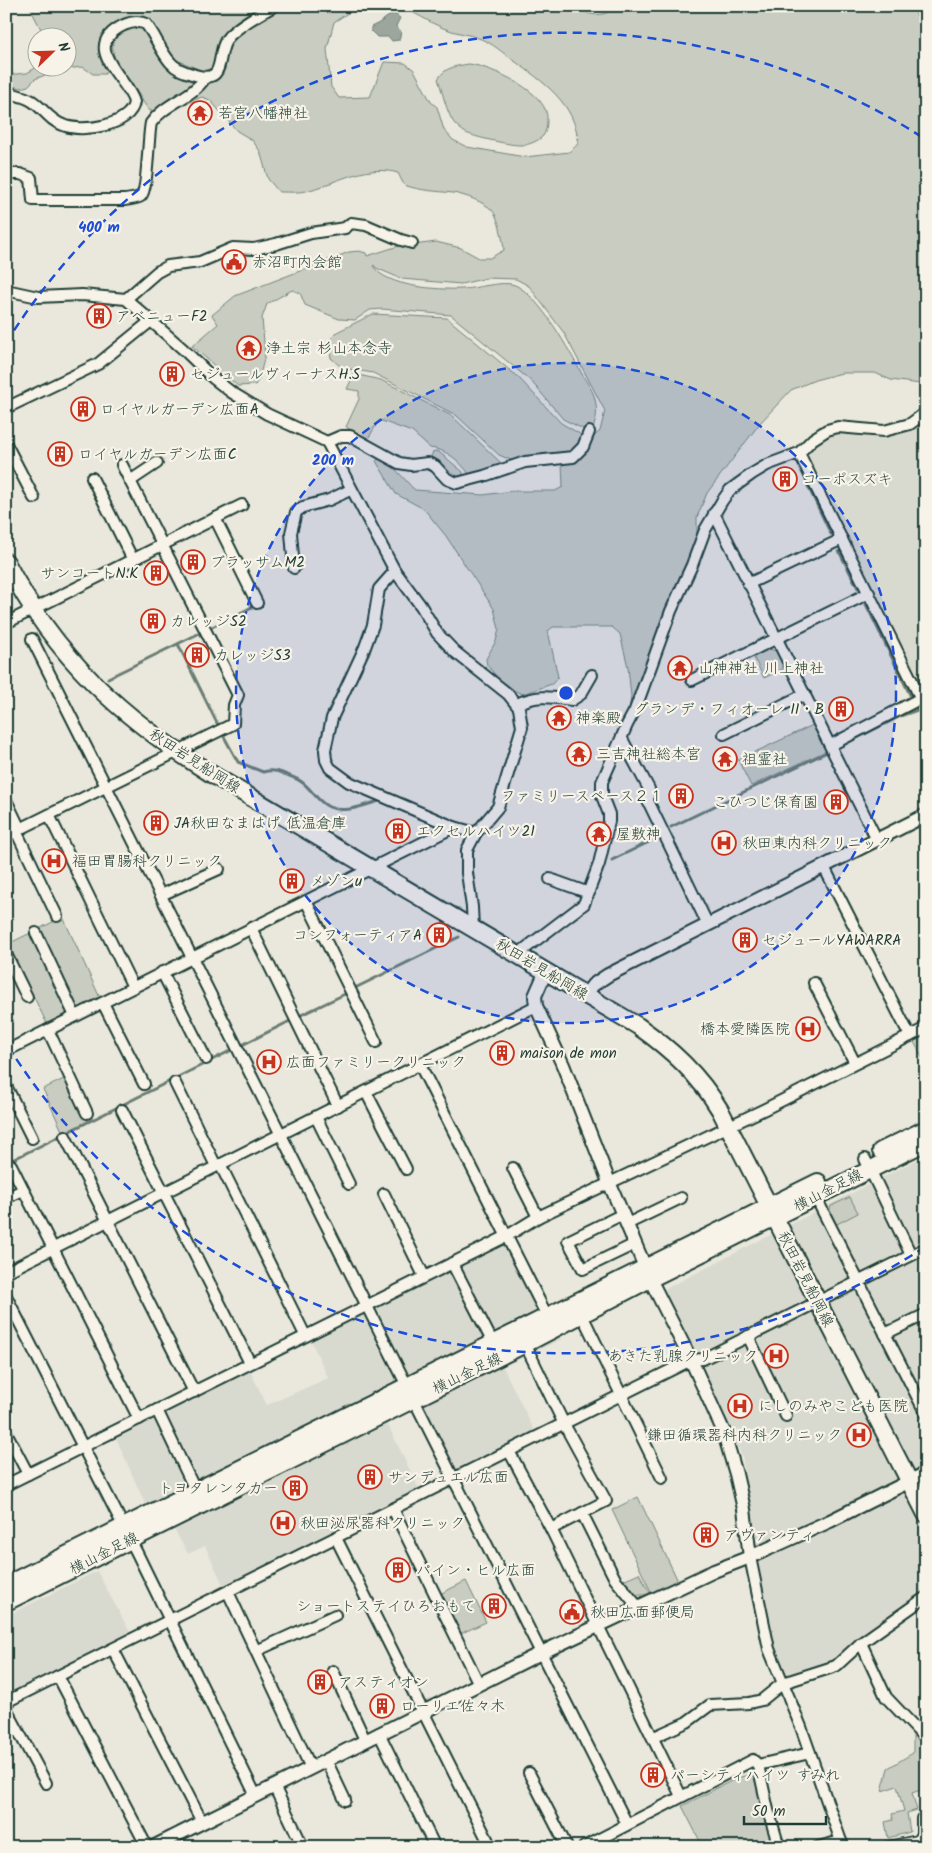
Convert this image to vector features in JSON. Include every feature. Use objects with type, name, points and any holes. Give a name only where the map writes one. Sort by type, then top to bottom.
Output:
[{"type":"main road","name":"秋田岩見船岡線","points":[[6,562],[33,610],[61,648],[88,678],[131,718],[177,752],[586,994],[638,1026],[673,1052],[706,1088],[729,1126],[926,1514]]},
{"type":"main road","name":"横山金足線","points":[[6,1602],[196,1492],[410,1392],[525,1344],[551,1323],[867,1164],[926,1129]]},
{"type":"main road","name":"横山金足線","points":[[867,1164],[926,1142]]},
{"type":"main road","name":"横山金足線","points":[[6,1585],[126,1534],[410,1392],[493,1343],[551,1323],[582,1315],[648,1274]]},
{"type":"street","points":[[6,174],[20,174],[30,178],[33,200],[126,200],[139,197],[143,193],[145,182],[151,123],[164,110],[198,87],[205,78],[214,75],[218,70],[223,48],[230,35],[274,6]]},
{"type":"street","points":[[6,92],[32,101],[51,118],[65,126],[83,128],[119,121],[131,112],[134,102],[129,90],[114,72],[105,48],[110,35],[127,24],[137,21],[149,27],[172,65],[180,70],[205,78]]},
{"type":"street","points":[[126,299],[156,272],[168,266],[200,262],[233,248],[254,248],[276,244],[311,233],[345,228],[351,223],[366,225],[394,238],[412,243]]},
{"type":"street","points":[[6,290],[38,297],[82,295],[126,299],[152,320],[213,378],[231,392],[267,414],[327,442],[350,490],[394,572],[421,606],[437,632],[455,652],[508,694],[517,704],[521,716],[522,727],[498,807],[476,832],[467,850],[466,861],[472,907],[472,928]]},
{"type":"street","points":[[6,408],[98,364],[152,320]]},
{"type":"street","points":[[518,954],[584,904],[599,864],[608,822],[609,814],[602,796],[602,782],[635,710],[671,612],[705,530],[730,490],[768,465],[799,453],[813,439],[827,430],[838,427],[884,431],[910,424],[926,412]]},
{"type":"street","points":[[327,442],[341,436],[350,436],[399,463],[411,465],[428,462],[435,466],[447,479],[456,483],[525,462],[573,457],[583,447],[588,432]]},
{"type":"street","points":[[6,444],[34,498]]},
{"type":"street","points":[[799,453],[869,592],[918,700],[831,745]]},
{"type":"street","points":[[130,481],[157,463]]},
{"type":"street","points":[[6,836],[234,724],[234,705],[238,695],[122,465]]},
{"type":"street","points":[[92,478],[133,560]]},
{"type":"street","points":[[294,568],[291,533],[296,512],[303,507],[329,500],[350,490]]},
{"type":"street","points":[[6,623],[242,505]]},
{"type":"street","points":[[714,513],[877,840]]},
{"type":"street","points":[[215,518],[257,603]]},
{"type":"street","points":[[748,584],[842,539]]},
{"type":"street","points":[[394,572],[379,589],[373,625],[365,647],[332,718],[325,750],[326,760],[330,768],[350,782],[454,827],[476,832]]},
{"type":"street","points":[[692,680],[869,592]]},
{"type":"street","points":[[32,639],[627,1824]]},
{"type":"street","points":[[517,704],[537,697],[572,700],[581,694],[592,675]]},
{"type":"street","points":[[724,734],[805,694]]},
{"type":"street","points":[[622,739],[649,789],[648,800],[708,925]]},
{"type":"street","points":[[6,800],[57,916]]},
{"type":"street","points":[[49,815],[133,987]]},
{"type":"street","points":[[586,994],[593,985],[608,975],[926,815]]},
{"type":"street","points":[[6,1051],[454,827]]},
{"type":"street","points":[[824,867],[910,1036]]},
{"type":"street","points":[[162,896],[219,869]]},
{"type":"street","points":[[550,879],[589,892]]},
{"type":"street","points":[[306,900],[376,1042]]},
{"type":"street","points":[[251,928],[338,1106]]},
{"type":"street","points":[[36,933],[75,1016]]},
{"type":"street","points":[[6,954],[27,997]]},
{"type":"street","points":[[546,971],[536,996],[536,1006],[563,1065],[648,1274],[723,1430],[744,1509],[750,1558],[769,1649],[810,1753],[842,1844],[818,1847]]},
{"type":"street","points":[[162,972],[206,1059]]},
{"type":"street","points":[[814,983],[855,1063]]},
{"type":"street","points":[[103,1003],[144,1084]]},
{"type":"street","points":[[6,1272],[536,1006]]},
{"type":"street","points":[[6,1485],[507,1236],[538,1217],[729,1126],[926,1028]]},
{"type":"street","points":[[48,1030],[87,1113]]},
{"type":"street","points":[[420,1065],[551,1323]]},
{"type":"street","points":[[175,1083],[305,1335]]},
{"type":"street","points":[[6,1086],[32,1138]]},
{"type":"street","points":[[366,1092],[406,1169]]},
{"type":"street","points":[[122,1110],[250,1363]]},
{"type":"street","points":[[316,1117],[349,1184]]},
{"type":"street","points":[[65,1136],[194,1392]]},
{"type":"street","points":[[867,1164],[911,1255]]},
{"type":"street","points":[[11,1165],[139,1419]]},
{"type":"street","points":[[513,1168],[538,1217]]},
{"type":"street","points":[[6,1198],[23,1190]]},
{"type":"street","points":[[813,1191],[926,1414]]},
{"type":"street","points":[[384,1194],[424,1276]]},
{"type":"street","points":[[635,1244],[583,1269],[568,1242],[681,1198]]},
{"type":"street","points":[[6,1702],[691,1360],[703,1359],[926,1248]]},
{"type":"street","points":[[452,1263],[493,1343]]},
{"type":"street","points":[[6,1296],[170,1620],[256,1796]]},
{"type":"street","points":[[885,1334],[926,1314]]},
{"type":"street","points":[[582,1315],[662,1478]]},
{"type":"street","points":[[748,1336],[786,1416]]},
{"type":"street","points":[[525,1344],[564,1424],[606,1501],[551,1529]]},
{"type":"street","points":[[157,1410],[196,1492]]},
{"type":"street","points":[[6,1432],[28,1474]]},
{"type":"street","points":[[509,1451],[551,1529],[654,1737],[681,1796]]},
{"type":"street","points":[[153,1847],[541,1653],[599,1627],[714,1570],[750,1558],[926,1474]]},
{"type":"street","points":[[393,1509],[479,1684]]},
{"type":"street","points":[[582,1514],[615,1579],[638,1607]]},
{"type":"street","points":[[336,1538],[491,1847]]},
{"type":"street","points":[[228,1592],[311,1768]]},
{"type":"street","points":[[654,1737],[687,1722],[710,1705],[750,1703],[762,1700],[783,1683],[836,1666],[861,1644],[926,1596]]},
{"type":"street","points":[[256,1650],[335,1616]]},
{"type":"street","points":[[861,1644],[886,1697],[922,1735]]},
{"type":"street","points":[[113,1649],[202,1822]]},
{"type":"street","points":[[333,1671],[365,1740]]},
{"type":"street","points":[[58,1676],[147,1847]]},
{"type":"street","points":[[6,1708],[46,1783]]},
{"type":"street","points":[[380,1733],[435,1847]]},
{"type":"street","points":[[758,1764],[810,1753]]},
{"type":"street","points":[[326,1760],[345,1800]]},
{"type":"street","points":[[584,1847],[753,1760],[758,1764],[779,1847]]},
{"type":"street","points":[[529,1772],[567,1847]]},
{"type":"street","points":[[274,1786],[301,1846]]},
{"type":"street","points":[[888,1847],[918,1841],[922,1834],[922,1819],[926,1818]]},
{"type":"shaded area","points":[[29,6],[268,6],[220,46],[212,68],[203,71],[172,58],[150,20],[132,18],[122,20],[111,28],[104,38],[109,68],[105,74],[93,74],[83,67],[78,68],[78,28],[40,28]]},
{"type":"shaded area","points":[[285,6],[359,6],[334,22],[327,49],[331,87],[339,98],[370,97],[384,62],[405,63],[414,70],[431,102],[437,107],[444,130],[453,140],[467,147],[525,157],[569,152],[578,144],[572,117],[565,105],[535,76],[489,43],[476,37],[443,28],[399,6],[575,6],[584,12],[595,15],[606,13],[614,6],[913,6],[915,13],[926,28],[926,132],[919,158],[926,175],[926,382],[920,384],[891,380],[875,373],[842,373],[815,380],[791,390],[760,423],[707,493],[697,517],[697,533],[681,580],[634,709],[629,712],[631,696],[628,667],[620,634],[612,627],[553,627],[548,631],[558,677],[552,684],[522,694],[513,690],[497,677],[487,665],[486,659],[496,641],[499,629],[494,609],[446,536],[424,509],[396,494],[376,461],[379,458],[389,464],[415,490],[483,495],[512,491],[555,491],[563,487],[562,463],[556,456],[511,460],[499,455],[456,415],[373,373],[342,368],[331,358],[329,344],[332,337],[337,332],[373,314],[447,318],[518,377],[561,423],[590,440],[600,431],[605,411],[564,333],[529,286],[516,279],[487,278],[461,284],[402,279],[373,266],[389,279],[413,286],[440,289],[468,289],[496,284],[510,284],[525,291],[554,326],[592,391],[596,408],[593,429],[583,429],[563,419],[531,381],[451,315],[382,309],[370,310],[355,320],[339,319],[305,305],[300,293],[292,290],[267,304],[262,318],[265,355],[259,379],[255,385],[238,386],[192,346],[218,324],[212,315],[235,296],[349,252],[359,251],[366,253],[367,256],[405,244],[406,246],[436,242],[461,248],[479,258],[490,258],[504,250],[497,218],[489,207],[474,199],[458,194],[422,190],[404,185],[398,173],[387,171],[364,172],[306,191],[279,192],[268,179],[260,151],[252,140],[237,131],[210,100],[202,97],[184,105],[150,111],[121,70],[113,54],[115,38],[121,31],[131,26],[143,26],[169,66],[194,81],[211,82],[219,78],[229,48],[238,34]]},
{"type":"shaded area","points":[[393,13],[400,18],[396,26],[401,32],[399,40],[392,41],[389,37],[377,37],[371,31],[371,27]]},
{"type":"shaded area","points":[[469,64],[505,76],[530,91],[540,101],[546,111],[547,121],[545,133],[539,140],[525,145],[494,141],[470,135],[454,123],[438,79],[444,72],[455,66]]},
{"type":"shaded area","points":[[27,73],[28,78],[38,78],[28,86],[21,88],[6,85],[6,75]]},
{"type":"shaded area","points":[[354,374],[381,380],[452,416],[501,463],[499,467],[486,472],[469,474],[452,456],[430,448],[412,432],[379,420],[368,439],[346,427],[359,399],[359,391],[347,389]]},
{"type":"shaded area","points":[[926,421],[925,692],[807,453],[817,441],[830,435],[849,434],[890,437]]},
{"type":"shaded area","points":[[436,451],[463,472],[463,475],[453,476],[444,472],[431,456]]},
{"type":"shaded area","points":[[768,649],[777,651],[785,668],[764,678],[753,656]]},
{"type":"shaded area","points":[[813,725],[826,751],[751,786],[738,760]]},
{"type":"shaded area","points":[[63,917],[101,1000],[48,1026],[8,944]]},
{"type":"shaded area","points":[[926,1034],[926,1065],[913,1040]]},
{"type":"shaded area","points":[[68,1077],[88,1121],[63,1133],[43,1089]]},
{"type":"shaded area","points":[[926,1155],[926,1591],[860,1638],[831,1664],[785,1676],[771,1637],[742,1456],[663,1290]]},
{"type":"shaded area","points":[[850,1197],[858,1213],[835,1225],[829,1212],[831,1206]]},
{"type":"shaded area","points":[[514,1237],[562,1339],[503,1367],[536,1434],[457,1476],[423,1406],[387,1423],[421,1493],[225,1589],[205,1546],[188,1554],[175,1531],[146,1506],[115,1436],[250,1371],[267,1405],[328,1378],[308,1334]]},
{"type":"shaded area","points":[[638,1497],[679,1583],[653,1596],[612,1510]]},
{"type":"shaded area","points":[[97,1571],[132,1636],[6,1699],[6,1616]]},
{"type":"shaded area","points":[[639,1573],[650,1593],[637,1595],[628,1588],[623,1580]]},
{"type":"shaded area","points":[[466,1581],[486,1622],[460,1634],[440,1596],[442,1593]]},
{"type":"shaded area","points":[[913,1732],[926,1733],[926,1788],[912,1793],[917,1810],[907,1813],[910,1832],[888,1838],[885,1822],[893,1820],[892,1814],[904,1811],[897,1786],[882,1791],[888,1768],[913,1753]]},
{"type":"shaded area","points":[[748,1775],[755,1777],[773,1847],[703,1847],[682,1806],[737,1778]]},
{"type":"waterway","points":[[807,484],[831,534]]},
{"type":"waterway","points":[[839,551],[858,588]]},
{"type":"waterway","points":[[866,604],[918,711]]},
{"type":"waterway","points":[[210,628],[254,606]]},
{"type":"waterway","points":[[108,678],[202,632]]},
{"type":"waterway","points":[[178,644],[218,725]]},
{"type":"waterway","points":[[841,746],[903,715],[926,707]]},
{"type":"waterway","points":[[222,733],[238,762],[263,772],[275,771],[296,778],[329,807],[341,810],[361,807],[379,801]]},
{"type":"waterway","points":[[671,827],[825,753]]},
{"type":"waterway","points":[[612,860],[649,842],[658,833]]},
{"type":"waterway","points":[[353,989],[459,937]]},
{"type":"waterway","points":[[299,1016],[345,994]]},
{"type":"waterway","points":[[240,1046],[290,1021]]},
{"type":"waterway","points":[[6,1163],[234,1049]]},
{"type":"place","name":"若宮八幡神社","points":[[200,113]]},
{"type":"place","name":"赤沼町内会館","points":[[234,262]]},
{"type":"place","name":"アベニューF2","points":[[99,316]]},
{"type":"place","name":"浄土宗 杉山本念寺","points":[[249,348]]},
{"type":"place","name":"セジュールヴィーナスH.S","points":[[172,374]]},
{"type":"place","name":"ロイヤルガーデン広面A","points":[[83,409]]},
{"type":"place","name":"ロイヤルガーデン広面C","points":[[60,454]]},
{"type":"place","name":"コーポスズキ","points":[[785,479]]},
{"type":"place","name":"ブラッサムM2","points":[[193,562]]},
{"type":"place","name":"サンコートN.K","points":[[156,573]]},
{"type":"place","name":"カレッジS2","points":[[153,621]]},
{"type":"place","name":"カレッジS3","points":[[197,655]]},
{"type":"place","name":"山神神社 川上神社","points":[[680,668]]},
{"type":"place","name":"グランデ・フィオーレ II・B","points":[[841,709]]},
{"type":"place","name":"神楽殿","points":[[559,718]]},
{"type":"place","name":"三吉神社総本宮","points":[[579,754]]},
{"type":"place","name":"祖霊社","points":[[725,759]]},
{"type":"place","name":"ファミリースペース２１","points":[[681,796]]},
{"type":"place","name":"こひつじ保育園","points":[[836,802]]},
{"type":"place","name":"JA秋田なまはげ 低温倉庫","points":[[156,823]]},
{"type":"place","name":"エクセルハイツ21","points":[[398,831]]},
{"type":"place","name":"屋敷神","points":[[599,834]]},
{"type":"place","name":"秋田東内科クリニック","points":[[724,843]]},
{"type":"place","name":"福田胃腸科クリニック","points":[[54,861]]},
{"type":"place","name":"メゾンu","points":[[292,881]]},
{"type":"place","name":"コンフォーティアA","points":[[439,935]]},
{"type":"place","name":"セジュールYAWARRA","points":[[745,940]]},
{"type":"place","name":"橋本愛隣医院","points":[[808,1029]]},
{"type":"place","name":"maison de mon","points":[[502,1053]]},
{"type":"place","name":"広面ファミリークリニック","points":[[269,1062]]},
{"type":"place","name":"あきた乳腺クリニック","points":[[776,1356]]},
{"type":"place","name":"にしのみやこども医院","points":[[740,1406]]},
{"type":"place","name":"鎌田循環器科内科クリニック","points":[[859,1435]]},
{"type":"place","name":"サンデュエル広面","points":[[370,1477]]},
{"type":"place","name":"トヨタレンタカー","points":[[295,1488]]},
{"type":"place","name":"秋田泌尿器科クリニック","points":[[283,1523]]},
{"type":"place","name":"アヴァンティ","points":[[706,1535]]},
{"type":"place","name":"パイン・ヒル広面","points":[[398,1570]]},
{"type":"place","name":"ショートステイひろおもて","points":[[494,1606]]},
{"type":"place","name":"秋田広面郵便局","points":[[572,1612]]},
{"type":"place","name":"アスティオン","points":[[320,1682]]},
{"type":"place","name":"ローリエ佐々木","points":[[382,1706]]},
{"type":"place","name":"パーシティハイツ すみれ","points":[[653,1775]]}]
